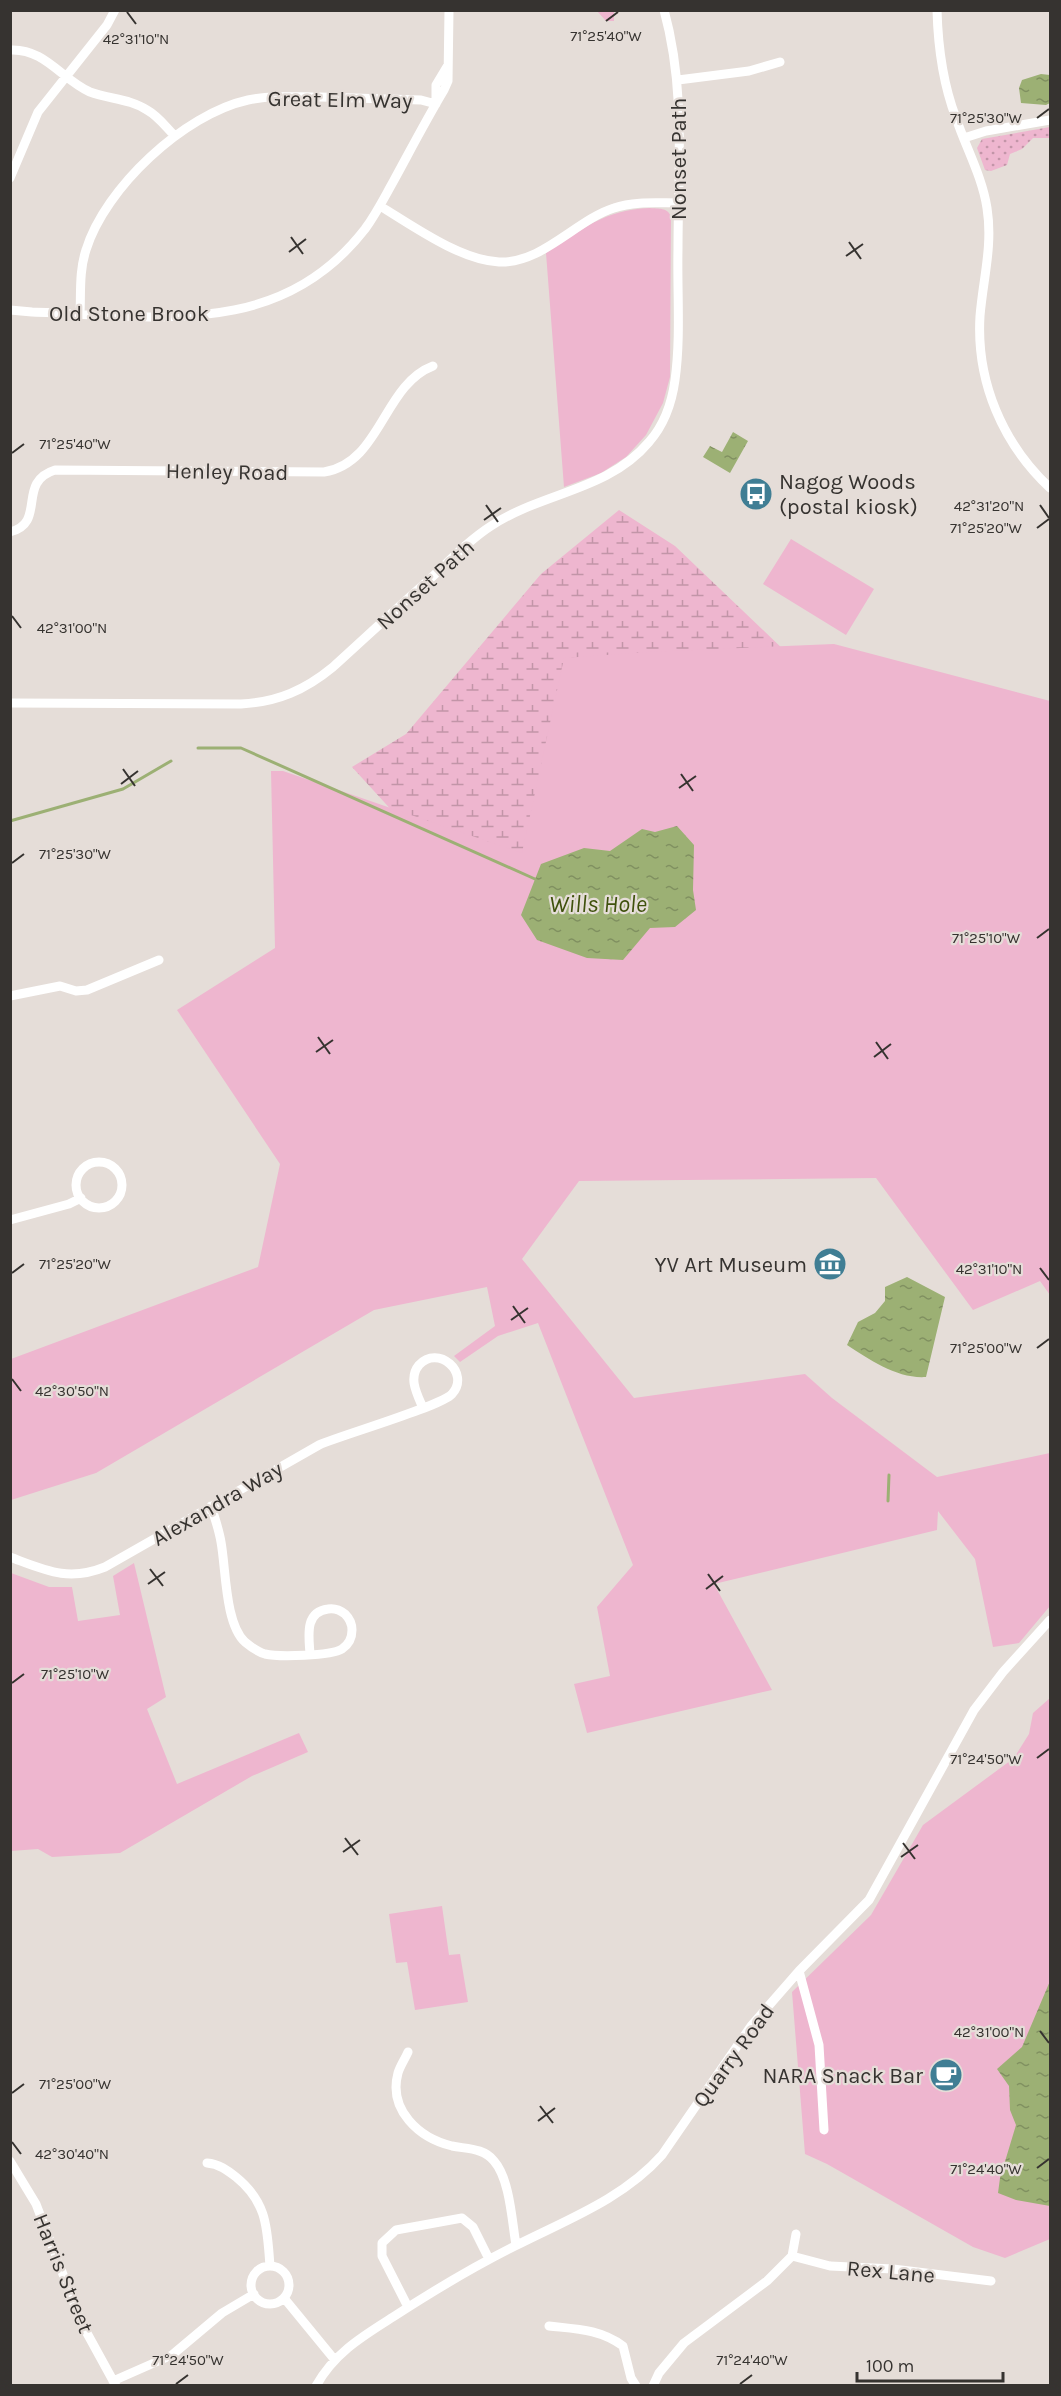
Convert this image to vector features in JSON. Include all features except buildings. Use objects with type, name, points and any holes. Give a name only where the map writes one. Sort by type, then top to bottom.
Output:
[{"type":"street","points":[[10,178],[34,120],[66,75],[107,26],[115,10]]},
{"type":"street","name":"Old Stone Brook","points":[[10,310],[80,314],[209,316],[269,301],[309,280],[334,262],[365,228],[380,206],[446,86],[449,10]]},
{"type":"street","name":"Nonset Path","points":[[10,703],[257,704],[285,697],[310,684],[333,667],[468,544],[492,525],[530,506],[602,479],[624,466],[643,449],[657,430],[669,407],[677,366],[680,115],[678,80],[664,10]]},
{"type":"street","points":[[937,10],[939,45],[946,87],[982,183],[989,220],[990,251],[980,331],[982,358],[988,387],[997,414],[1013,444],[1050,488]]},
{"type":"street","points":[[10,51],[31,53],[91,92],[133,103],[146,109],[174,135]]},
{"type":"street","points":[[678,80],[749,71],[780,62]]},
{"type":"street","name":"Great Elm Way","points":[[80,314],[83,259],[95,229],[124,186],[174,135],[217,111],[257,98],[282,96],[421,100],[436,104]]},
{"type":"street","points":[[964,138],[986,130],[1050,120]]},
{"type":"street","points":[[380,206],[458,250],[500,262],[531,255],[586,221],[614,208],[631,204],[678,203]]},
{"type":"street","name":"Henley Road","points":[[10,532],[21,527],[27,520],[36,483],[47,472],[55,470],[324,472],[342,468],[363,449],[410,380],[424,369],[433,366]]},
{"type":"street","points":[[10,996],[56,986],[76,991],[87,990],[159,960]]},
{"type":"street","points":[[102,1162],[111,1165],[122,1181],[121,1191],[112,1203],[98,1207],[88,1204],[81,1198],[77,1189],[77,1180],[81,1171],[88,1165],[102,1162]]},
{"type":"street","points":[[10,1220],[69,1204],[81,1198]]},
{"type":"street","name":"Alexandra Way","points":[[10,1557],[56,1573],[68,1575],[93,1572],[320,1445],[423,1408],[448,1398],[457,1387],[458,1378],[455,1369],[444,1359],[430,1358],[415,1370],[414,1384],[423,1408]]},
{"type":"street","points":[[211,1506],[221,1543],[236,1630],[244,1642],[264,1653],[279,1656],[310,1654],[333,1652],[346,1646],[352,1633],[351,1623],[346,1615],[333,1609],[316,1614],[309,1626],[310,1654]]},
{"type":"street","name":"Quarry Road","points":[[316,2385],[342,2351],[408,2307],[489,2259],[585,2211],[632,2183],[648,2170],[662,2155],[751,2026],[799,1971],[869,1900],[974,1710],[1003,1672],[1050,1620]]},
{"type":"street","points":[[799,1971],[819,2044],[824,2130]]},
{"type":"street","points":[[408,2052],[398,2073],[397,2085],[397,2097],[405,2117],[418,2131],[435,2141],[484,2152],[494,2160],[501,2170],[516,2246]]},
{"type":"street","name":"Harris Street","points":[[10,2161],[36,2204],[82,2324],[115,2383]]},
{"type":"street","points":[[207,2163],[228,2171],[245,2185],[257,2200],[267,2227],[270,2266]]},
{"type":"street","points":[[408,2307],[382,2256],[382,2243],[396,2230],[462,2218],[473,2227],[489,2259]]},
{"type":"street","points":[[653,2385],[659,2373],[684,2343],[767,2281],[792,2256],[796,2234]]},
{"type":"street","name":"Rex Lane","points":[[792,2256],[830,2266],[892,2269],[992,2281]]},
{"type":"street","points":[[270,2266],[281,2269],[288,2278],[289,2289],[284,2298],[273,2304],[266,2303],[254,2294],[253,2277],[260,2269],[270,2266]]},
{"type":"street","points":[[115,2383],[172,2355],[222,2313],[254,2294]]},
{"type":"street","points":[[284,2298],[334,2359]]},
{"type":"street","points":[[549,2326],[597,2331],[610,2336],[624,2346],[631,2378],[636,2385]]},
{"type":"green space","points":[[597,11],[614,11],[614,21],[606,21]]},
{"type":"green space","points":[[1050,127],[1050,138],[1033,138],[1022,149],[1010,154],[1007,165],[991,171],[985,170],[977,148],[982,139]]},
{"type":"green space","points":[[650,208],[665,210],[671,217],[670,377],[663,403],[646,435],[626,457],[601,473],[564,487],[546,253],[594,222],[619,212]]},
{"type":"green space","points":[[619,510],[675,546],[787,653],[821,932],[417,838],[352,767],[406,734],[541,574]]},
{"type":"green space","points":[[791,539],[874,589],[846,635],[763,584]]},
{"type":"green space","points":[[834,644],[1050,701],[1050,1295],[1040,1281],[973,1310],[876,1178],[579,1181],[522,1259],[634,1398],[805,1374],[832,1398],[937,1477],[1050,1453],[1050,1606],[1019,1643],[993,1647],[975,1559],[938,1511],[937,1530],[714,1584],[772,1690],[587,1733],[574,1684],[610,1676],[597,1607],[633,1565],[538,1323],[498,1336],[460,1362],[454,1356],[495,1326],[487,1287],[374,1310],[96,1473],[11,1500],[11,1359],[258,1267],[280,1164],[177,1010],[275,948],[271,771],[283,771],[522,853],[564,658]]},
{"type":"green space","points":[[134,1563],[166,1697],[147,1709],[177,1784],[299,1733],[308,1752],[252,1776],[120,1853],[52,1857],[38,1849],[11,1851],[11,1573],[49,1587],[72,1587],[78,1621],[120,1615],[113,1576]]},
{"type":"green space","points":[[1050,1698],[1050,2239],[1005,2258],[973,2247],[827,2164],[805,2154],[792,1992],[871,1915],[923,1825],[1014,1758],[1029,1734],[1033,1713]]},
{"type":"green space","points":[[442,1906],[449,1955],[460,1954],[468,2002],[415,2010],[407,1962],[396,1963],[389,1914]]},
{"type":"water","points":[[1041,74],[1050,75],[1050,103],[1046,105],[1021,103],[1019,88],[1022,80]]},
{"type":"water","points":[[733,432],[748,441],[730,473],[703,457],[710,446],[722,452]]},
{"type":"water","name":"Wills Hole","points":[[677,826],[694,845],[693,890],[696,910],[675,927],[650,928],[623,960],[587,958],[537,940],[521,915],[541,864],[584,848],[610,851],[642,829],[655,832]]},
{"type":"water","points":[[907,1277],[945,1297],[926,1377],[895,1372],[847,1345],[858,1322],[875,1313],[885,1301],[885,1287]]},
{"type":"water","points":[[1050,1981],[1050,2206],[1016,2200],[998,2193],[1000,2178],[1016,2125],[1010,2110],[1009,2086],[997,2069],[1022,2047]]},
{"type":"waterway","points":[[198,748],[241,748],[535,879]]},
{"type":"waterway","points":[[10,821],[123,789],[171,761]]},
{"type":"waterway","points":[[888,1501],[889,1475]]},
{"type":"place","name":"Nagog Woods (postal kiosk)","points":[[756,494]]},
{"type":"place","name":"YV Art Museum","points":[[830,1264]]},
{"type":"place","name":"NARA Snack Bar","points":[[946,2075]]}]
